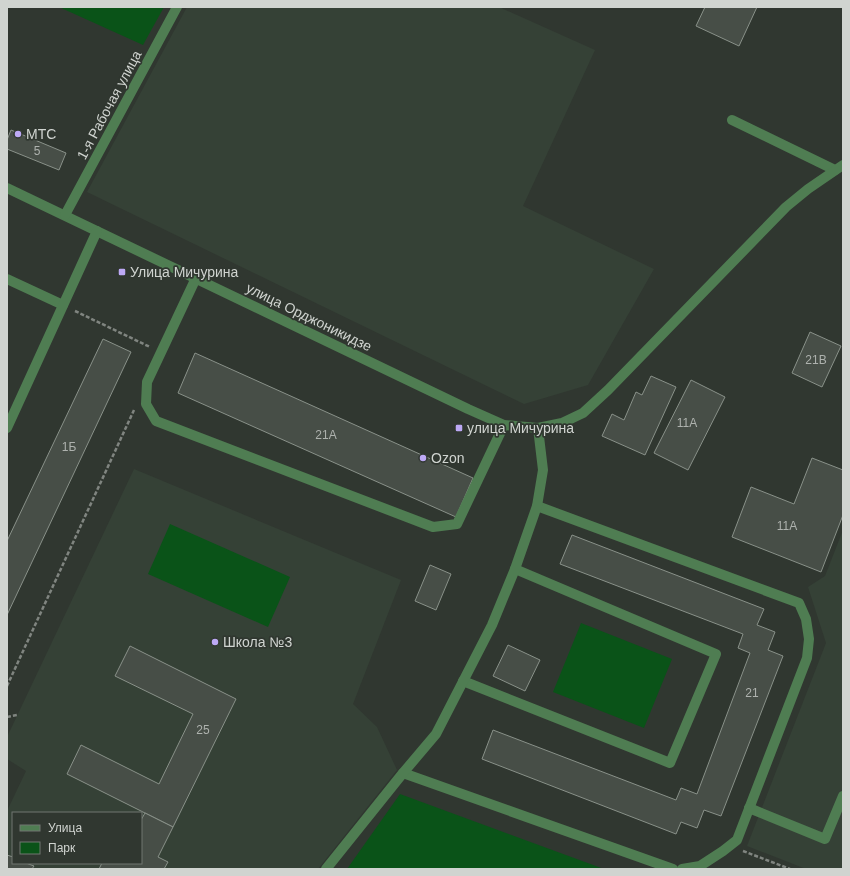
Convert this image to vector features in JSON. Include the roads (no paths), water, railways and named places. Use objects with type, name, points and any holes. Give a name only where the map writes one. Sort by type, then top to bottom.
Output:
[{"type":"street","name":"1-я Рабочая улица","points":[[65,216],[178,7]]},
{"type":"street","points":[[732,120],[839,168]]},
{"type":"street","name":"улица Орджоникидзе","points":[[7,188],[468,409],[504,425],[538,428],[562,423],[583,413],[608,390],[786,207],[808,189],[839,168]]},
{"type":"street","points":[[7,428],[97,231]]},
{"type":"street","points":[[7,278],[63,305]]},
{"type":"street","points":[[196,278],[147,382],[146,404],[156,421],[433,527],[457,524],[504,425]]},
{"type":"street","points":[[326,869],[436,734],[492,625],[515,569],[537,506],[543,470],[538,428]]},
{"type":"street","points":[[537,506],[799,603],[806,619],[809,639],[807,658],[737,840],[700,866],[682,869]]},
{"type":"street","points":[[464,681],[670,763],[716,654],[515,569]]},
{"type":"street","points":[[403,773],[673,869]]},
{"type":"street","points":[[749,808],[825,839],[843,796]]},
{"type":"place","name":"МТС","points":[[18,134]]},
{"type":"place","name":"Улица Мичурина","points":[[122,272]]},
{"type":"place","name":"улица Мичурина","points":[[459,428]]},
{"type":"place","name":"Ozon","points":[[423,458]]},
{"type":"place","name":"Школа №3","points":[[215,642]]}]
